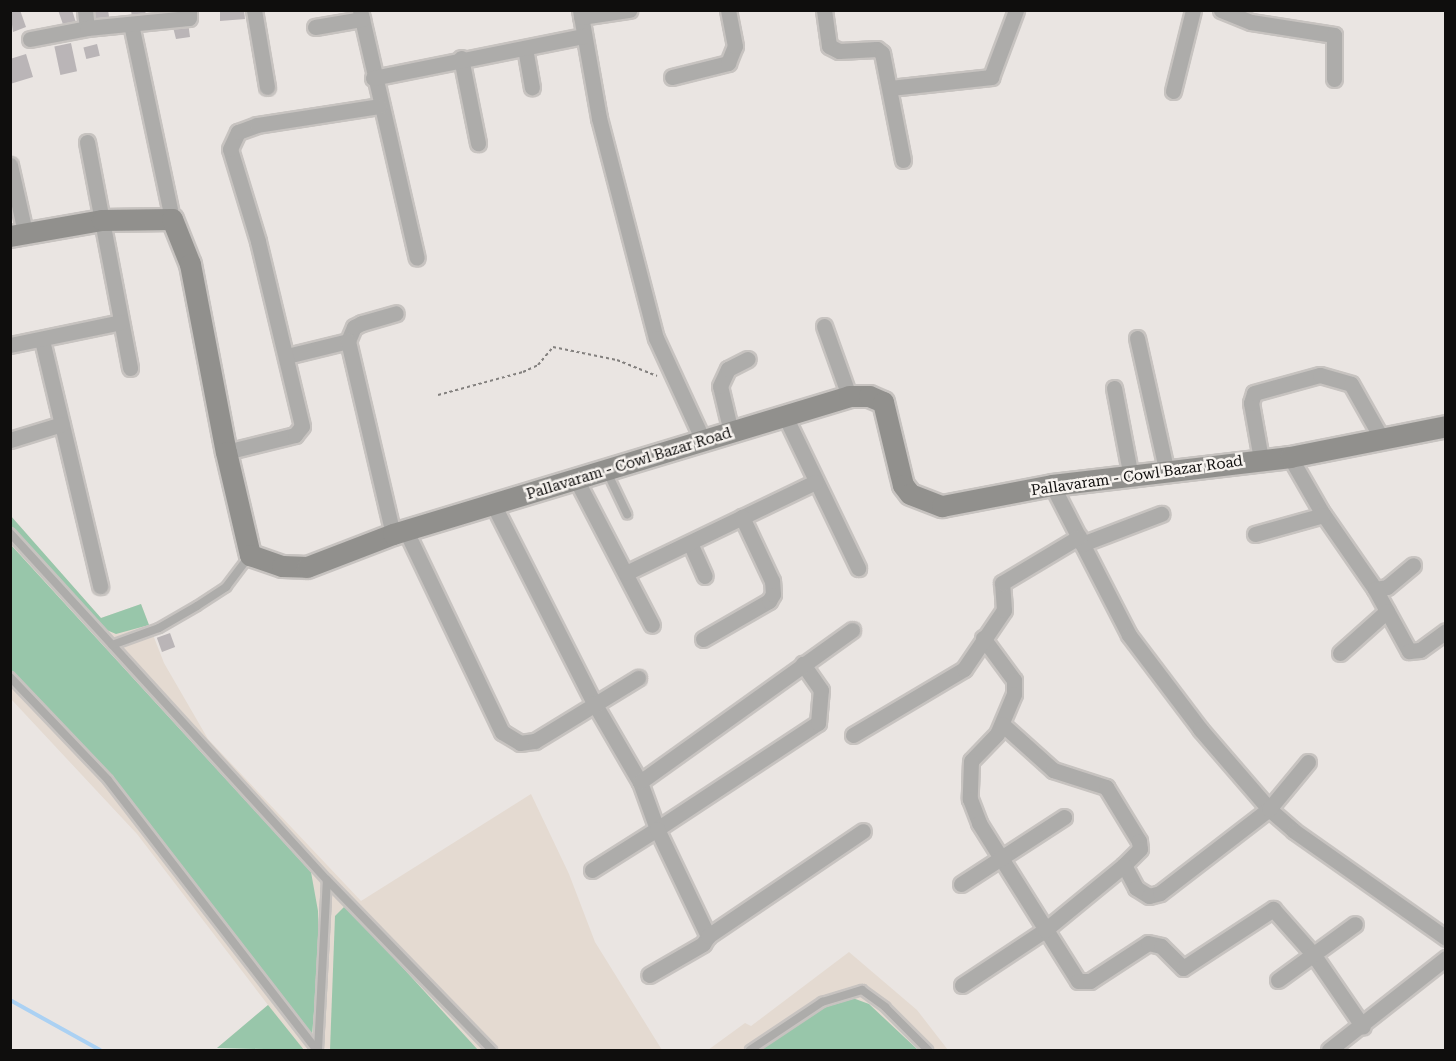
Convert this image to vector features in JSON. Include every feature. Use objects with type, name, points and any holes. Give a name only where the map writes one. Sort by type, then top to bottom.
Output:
[{"type":"street","points":[[85,10],[87,28]]},
{"type":"street","points":[[30,39],[87,28],[189,18],[189,10]]},
{"type":"street","points":[[254,10],[267,87]]},
{"type":"street","points":[[629,10],[580,14],[598,118],[656,338],[674,383],[703,440]]},
{"type":"street","points":[[672,77],[728,63],[735,46],[728,10]]},
{"type":"street","points":[[824,10],[829,46],[839,51],[877,49],[884,60],[903,160]]},
{"type":"street","points":[[890,88],[991,77],[1016,10]]},
{"type":"street","points":[[1173,91],[1193,10]]},
{"type":"street","points":[[1221,10],[1251,22],[1334,35],[1334,79]]},
{"type":"street","points":[[315,27],[361,15],[373,78],[417,258]]},
{"type":"street","points":[[131,24],[172,219],[190,264],[226,452],[250,555]]},
{"type":"street","points":[[373,78],[462,58],[584,36]]},
{"type":"street","points":[[525,48],[532,87]]},
{"type":"street","points":[[462,58],[478,143]]},
{"type":"street","points":[[226,452],[300,432],[287,356],[258,241],[230,149],[238,132],[257,125],[380,106]]},
{"type":"street","points":[[87,142],[130,368]]},
{"type":"street","points":[[10,165],[18,234],[102,220],[172,219]]},
{"type":"street","points":[[396,313],[354,327],[348,341],[400,532],[502,732],[520,743],[535,741],[638,678]]},
{"type":"street","points":[[10,345],[121,322]]},
{"type":"street","points":[[824,327],[849,396]]},
{"type":"street","points":[[1137,338],[1167,474]]},
{"type":"street","points":[[42,340],[100,586]]},
{"type":"street","points":[[287,356],[348,341]]},
{"type":"street","points":[[731,432],[720,386],[728,369],[748,359]]},
{"type":"street","points":[[1261,459],[1251,403],[1254,393],[1320,375],[1351,384],[1382,439]]},
{"type":"street","points":[[1114,388],[1131,477]]},
{"type":"street","name":"Pallavaram - Cowl Bazar Road","points":[[250,555],[282,566],[307,567],[400,532],[577,481],[849,396],[869,396],[883,402],[903,485],[910,494],[926,502],[942,506],[966,504],[1052,485],[1167,474],[1261,459],[1290,457],[1446,426]]},
{"type":"street","points":[[785,416],[858,568]]},
{"type":"street","points":[[10,440],[62,424]]},
{"type":"street","points":[[1290,457],[1323,515],[1375,589],[1409,651],[1420,650],[1446,631]]},
{"type":"street","points":[[577,481],[652,625]]},
{"type":"street","points":[[626,573],[815,482]]},
{"type":"street","points":[[1052,485],[1129,635],[1200,729],[1269,809],[1446,938]]},
{"type":"street","points":[[494,506],[594,703],[640,782],[657,829],[708,936]]},
{"type":"street","points":[[853,735],[964,669],[975,657],[983,638],[1004,610],[1002,584],[1081,541],[1161,514]]},
{"type":"street","points":[[1255,534],[1323,515]]},
{"type":"street","points":[[703,639],[769,601],[773,594],[772,581],[742,518]]},
{"type":"street","points":[[690,543],[705,576]]},
{"type":"street","points":[[1375,589],[1387,587],[1413,566]]},
{"type":"street","points":[[1340,653],[1387,612]]},
{"type":"street","points":[[640,782],[852,630]]},
{"type":"street","points":[[983,638],[1014,680],[1014,694],[1002,724],[974,755],[970,773],[970,799],[1001,858],[1072,974],[1083,983],[1148,943],[1161,946],[1183,968],[1273,909],[1313,954],[1363,1027]]},
{"type":"street","points":[[592,870],[818,723],[821,690],[804,664]]},
{"type":"street","points":[[962,985],[1045,930],[1124,866],[1140,849],[1139,841],[1106,788],[1053,770],[1002,724]]},
{"type":"street","points":[[1124,866],[1141,894],[1154,896],[1269,809],[1308,762]]},
{"type":"street","points":[[961,884],[1064,817]]},
{"type":"street","points":[[649,975],[703,944],[708,936],[863,831]]},
{"type":"street","points":[[1278,980],[1355,924]]},
{"type":"street","points":[[1329,1050],[1363,1027],[1446,958]]},
{"type":"lane","points":[[607,471],[627,514]]},
{"type":"lane","points":[[10,533],[327,880],[492,1050]]},
{"type":"lane","points":[[112,645],[166,624],[197,606],[226,587],[250,555]]},
{"type":"lane","points":[[10,677],[108,780],[318,1050]]},
{"type":"lane","points":[[318,1050],[327,880]]},
{"type":"lane","points":[[750,1050],[822,1002],[848,992],[862,990],[885,1007],[928,1050]]},
{"type":"path","points":[[438,395],[523,372],[538,365],[553,347],[617,360],[674,383]]},
{"type":"shaded area","points":[[10,515],[101,618],[141,604],[164,663],[208,739],[361,901],[531,794],[569,874],[595,942],[662,1050],[217,1048],[268,1005],[137,834],[11,699]]},
{"type":"shaded area","points":[[849,952],[917,1010],[948,1050],[708,1050],[745,1023],[751,1026]]},
{"type":"green space","points":[[10,515],[101,618],[141,604],[149,625],[116,634],[102,628],[11,528]]},
{"type":"green space","points":[[11,545],[311,872],[318,911],[319,954],[312,1035],[146,823],[11,677]]},
{"type":"green space","points":[[344,907],[351,911],[478,1050],[330,1050],[335,916]]},
{"type":"green space","points":[[850,997],[869,1004],[918,1050],[747,1050],[820,1002]]},
{"type":"green space","points":[[268,1005],[304,1050],[217,1048]]},
{"type":"building","points":[[10,10],[20,10],[26,27],[13,32]]},
{"type":"building","points":[[58,10],[72,10],[77,26],[65,30]]},
{"type":"building","points":[[89,10],[108,10],[110,23],[91,24]]},
{"type":"building","points":[[131,10],[145,10],[146,15],[132,18]]},
{"type":"building","points":[[220,10],[244,10],[245,19],[220,21]]},
{"type":"building","points":[[188,22],[190,37],[176,39],[172,23]]},
{"type":"building","points":[[71,43],[77,71],[60,75],[54,47]]},
{"type":"building","points":[[97,44],[100,56],[86,59],[83,47]]},
{"type":"building","points":[[26,54],[33,77],[10,84],[10,59]]},
{"type":"building","points":[[170,633],[175,647],[162,652],[157,638]]},
{"type":"waterway","points":[[10,1000],[100,1050]]}]
